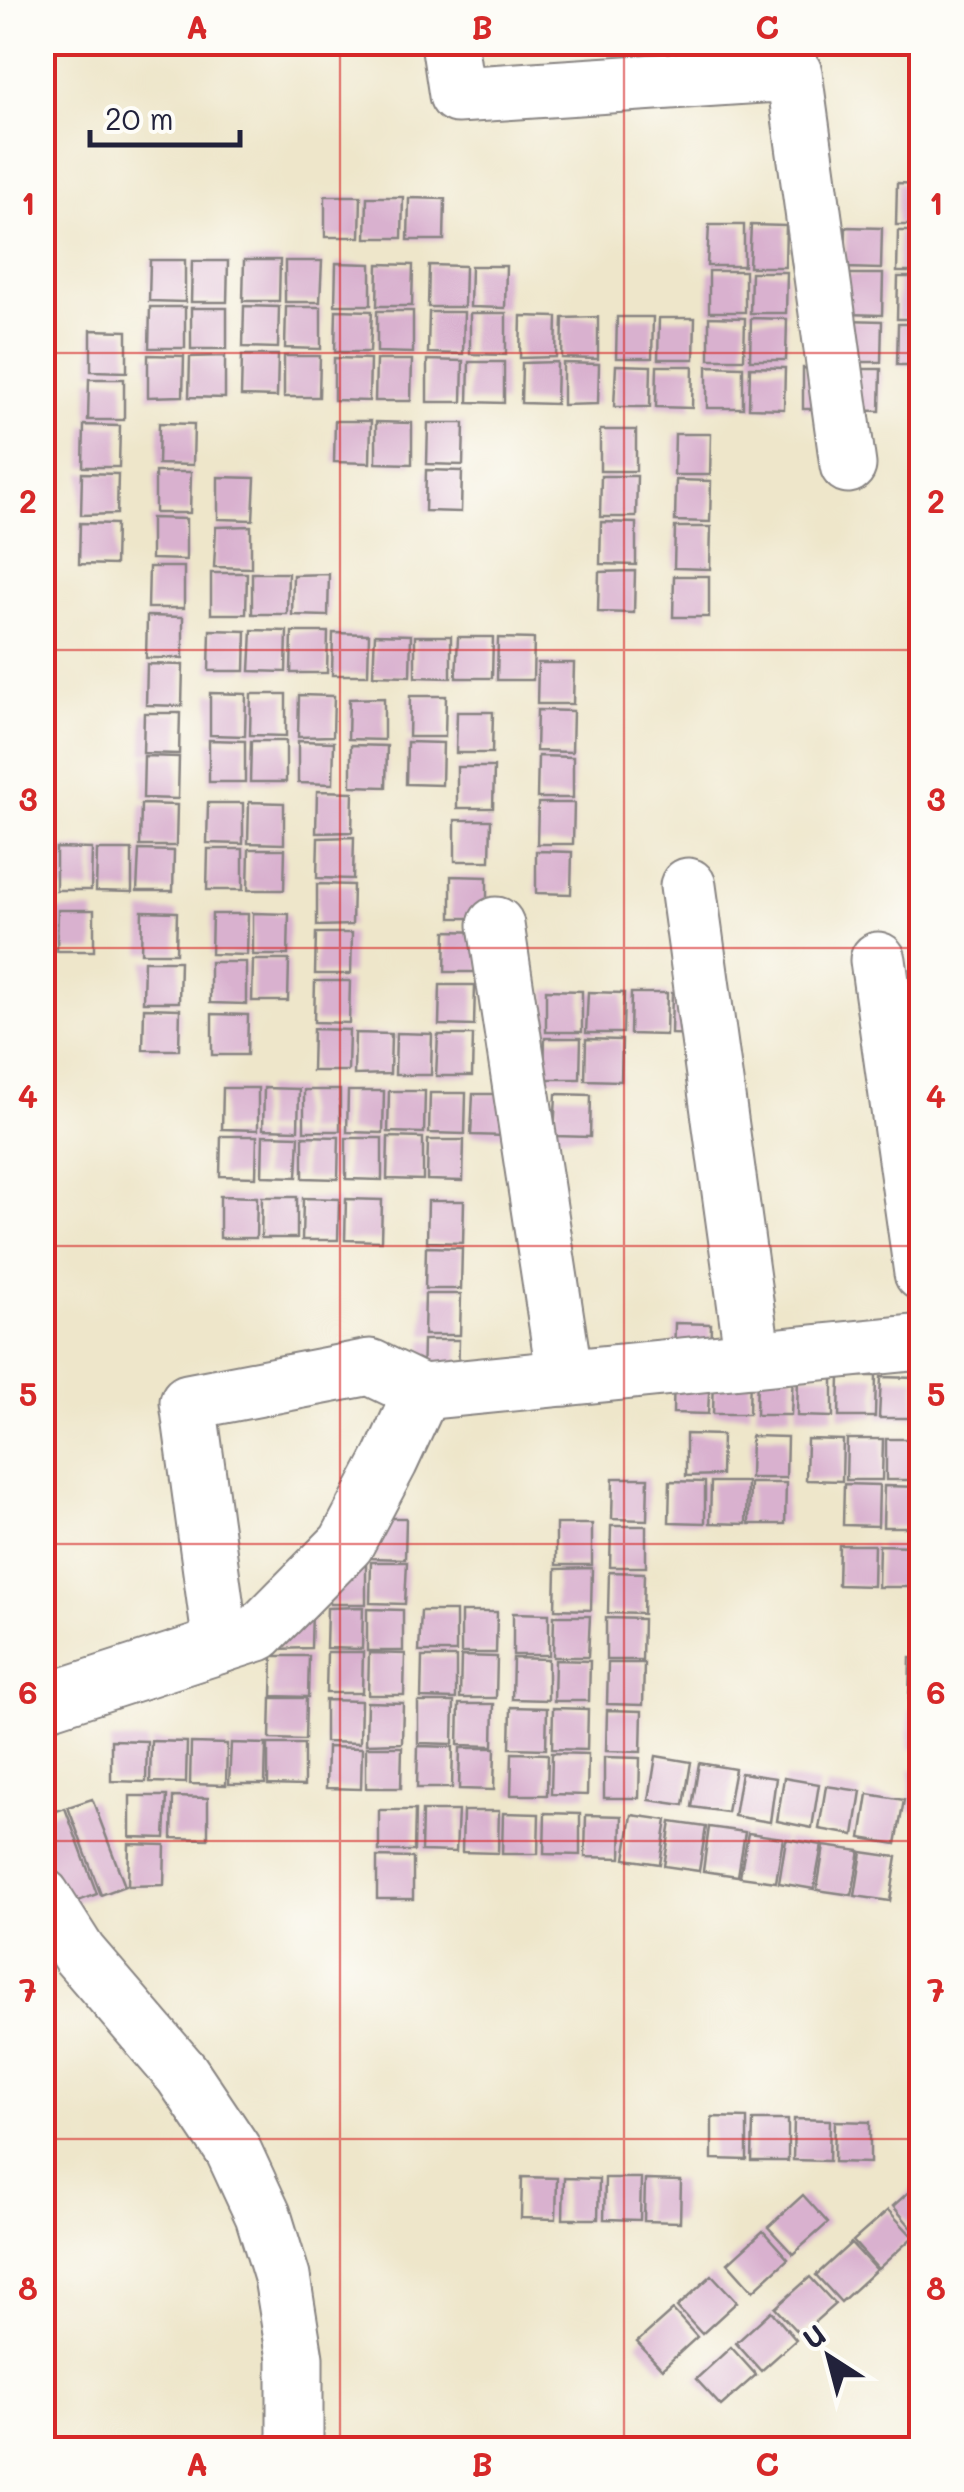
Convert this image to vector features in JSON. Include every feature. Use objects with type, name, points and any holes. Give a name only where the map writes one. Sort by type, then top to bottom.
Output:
[{"type":"street","points":[[448,42],[457,95],[794,73],[848,465]]},
{"type":"street","points":[[688,886],[753,1359]]},
{"type":"street","points":[[496,926],[564,1378]]},
{"type":"street","points":[[878,960],[922,1273]]},
{"type":"street","points":[[221,1645],[188,1402],[370,1368],[422,1392],[922,1342]]},
{"type":"street","points":[[42,1703],[258,1633],[346,1544],[422,1392]]},
{"type":"street","points":[[42,1896],[79,1954],[182,2074],[233,2150],[264,2215],[282,2277],[295,2358],[295,2450]]},
{"type":"building","points":[[897,183],[922,184],[922,225],[896,225]]},
{"type":"building","points":[[325,196],[361,196],[360,237],[325,237]]},
{"type":"building","points":[[367,197],[403,197],[402,238],[366,238]]},
{"type":"building","points":[[409,198],[445,199],[444,240],[408,240]]},
{"type":"building","points":[[709,225],[744,225],[744,266],[707,266]]},
{"type":"building","points":[[751,225],[786,226],[785,267],[749,267]]},
{"type":"building","points":[[846,227],[882,228],[881,269],[845,268]]},
{"type":"building","points":[[898,231],[922,231],[922,272],[897,272]]},
{"type":"building","points":[[150,260],[185,260],[185,302],[149,301]]},
{"type":"building","points":[[244,260],[280,260],[279,301],[243,301]]},
{"type":"building","points":[[192,261],[228,261],[227,302],[191,302]]},
{"type":"building","points":[[285,261],[322,261],[320,302],[285,302]]},
{"type":"building","points":[[336,263],[371,264],[371,305],[335,305]]},
{"type":"building","points":[[378,264],[413,265],[412,306],[377,306]]},
{"type":"building","points":[[429,265],[465,266],[464,307],[428,307]]},
{"type":"building","points":[[471,266],[506,266],[505,308],[470,307]]},
{"type":"building","points":[[709,271],[745,271],[745,312],[709,312]]},
{"type":"building","points":[[751,272],[787,272],[786,313],[750,313]]},
{"type":"building","points":[[847,274],[883,274],[882,315],[846,314]]},
{"type":"building","points":[[898,277],[922,277],[922,319],[897,319]]},
{"type":"building","points":[[244,306],[279,307],[278,348],[243,347]]},
{"type":"building","points":[[150,307],[185,307],[185,348],[149,348]]},
{"type":"building","points":[[286,307],[321,307],[321,349],[285,348]]},
{"type":"building","points":[[191,308],[227,308],[227,349],[191,349]]},
{"type":"building","points":[[336,310],[372,311],[370,352],[335,352]]},
{"type":"building","points":[[377,311],[413,311],[413,353],[377,352]]},
{"type":"building","points":[[429,312],[464,312],[463,354],[428,353]]},
{"type":"building","points":[[470,313],[506,313],[506,355],[470,354]]},
{"type":"building","points":[[521,316],[557,317],[556,357],[520,358]]},
{"type":"building","points":[[598,317],[598,359],[562,358],[563,318]]},
{"type":"building","points":[[617,317],[653,317],[652,358],[616,358]]},
{"type":"building","points":[[709,317],[745,318],[744,359],[709,359]]},
{"type":"building","points":[[659,318],[695,318],[694,359],[658,359]]},
{"type":"building","points":[[751,318],[787,319],[786,360],[750,360]]},
{"type":"building","points":[[846,320],[882,321],[881,362],[846,362]]},
{"type":"building","points":[[898,324],[922,324],[922,365],[897,365]]},
{"type":"building","points":[[91,330],[127,331],[127,372],[91,371]]},
{"type":"building","points":[[148,355],[184,356],[183,396],[148,397]]},
{"type":"building","points":[[242,355],[278,355],[277,397],[241,396]]},
{"type":"building","points":[[225,356],[225,398],[189,397],[190,357]]},
{"type":"building","points":[[284,356],[320,356],[319,397],[284,397]]},
{"type":"building","points":[[334,358],[370,359],[369,401],[334,400]]},
{"type":"building","points":[[376,360],[412,360],[411,401],[375,401]]},
{"type":"building","points":[[427,360],[463,361],[462,402],[427,402]]},
{"type":"building","points":[[469,362],[504,362],[504,403],[468,402]]},
{"type":"building","points":[[557,362],[556,404],[521,403],[522,363]]},
{"type":"building","points":[[563,363],[599,364],[598,404],[563,405]]},
{"type":"building","points":[[616,365],[651,366],[650,407],[614,407]]},
{"type":"building","points":[[657,366],[693,366],[692,408],[656,407]]},
{"type":"building","points":[[707,366],[743,367],[743,408],[707,408]]},
{"type":"building","points":[[750,367],[785,368],[784,409],[749,408]]},
{"type":"building","points":[[803,368],[839,369],[838,409],[803,409]]},
{"type":"building","points":[[845,369],[881,369],[880,411],[844,410]]},
{"type":"building","points":[[89,379],[124,379],[124,420],[88,420]]},
{"type":"building","points":[[335,421],[371,421],[370,463],[334,462]]},
{"type":"building","points":[[376,422],[412,423],[412,464],[376,463]]},
{"type":"building","points":[[159,423],[194,424],[193,465],[158,464]]},
{"type":"building","points":[[428,423],[464,423],[463,465],[427,464]]},
{"type":"building","points":[[84,425],[120,426],[119,467],[83,467]]},
{"type":"building","points":[[600,430],[636,430],[636,471],[600,471]]},
{"type":"building","points":[[675,434],[711,434],[710,475],[674,475]]},
{"type":"building","points":[[426,470],[462,471],[461,512],[425,511]]},
{"type":"building","points":[[155,472],[191,472],[190,513],[155,513]]},
{"type":"building","points":[[82,473],[118,474],[117,514],[81,515]]},
{"type":"building","points":[[601,476],[637,476],[636,517],[600,517]]},
{"type":"building","points":[[218,477],[255,478],[253,520],[218,519]]},
{"type":"building","points":[[676,480],[711,481],[710,522],[675,521]]},
{"type":"building","points":[[151,518],[186,519],[186,560],[151,559]]},
{"type":"building","points":[[601,522],[636,523],[636,565],[600,564]]},
{"type":"building","points":[[80,523],[116,524],[115,565],[79,564]]},
{"type":"building","points":[[251,526],[251,568],[214,567],[216,527]]},
{"type":"building","points":[[675,527],[711,527],[710,569],[674,568]]},
{"type":"building","points":[[149,567],[184,567],[184,608],[148,608]]},
{"type":"building","points":[[635,571],[634,613],[598,612],[599,572]]},
{"type":"building","points":[[211,573],[247,573],[246,614],[211,614]]},
{"type":"building","points":[[252,573],[288,573],[287,614],[252,614]]},
{"type":"building","points":[[329,574],[328,616],[292,615],[293,575]]},
{"type":"building","points":[[674,576],[709,576],[709,617],[673,617]]},
{"type":"building","points":[[147,616],[183,617],[183,658],[146,658]]},
{"type":"building","points":[[210,630],[246,631],[245,671],[209,671]]},
{"type":"building","points":[[252,630],[287,631],[286,672],[250,671]]},
{"type":"building","points":[[292,632],[328,632],[327,673],[291,673]]},
{"type":"building","points":[[333,633],[369,634],[368,675],[332,675]]},
{"type":"building","points":[[375,634],[411,635],[410,676],[373,675]]},
{"type":"building","points":[[415,636],[451,636],[451,678],[415,677]]},
{"type":"building","points":[[458,637],[493,637],[492,678],[456,678]]},
{"type":"building","points":[[498,638],[534,639],[533,680],[497,680]]},
{"type":"building","points":[[538,663],[574,663],[573,704],[537,704]]},
{"type":"building","points":[[147,664],[183,665],[182,706],[146,705]]},
{"type":"building","points":[[210,693],[246,694],[245,736],[210,735]]},
{"type":"building","points":[[251,694],[286,694],[286,736],[250,735]]},
{"type":"building","points":[[299,695],[334,696],[333,736],[298,737]]},
{"type":"building","points":[[410,696],[446,696],[445,737],[409,737]]},
{"type":"building","points":[[384,698],[384,740],[348,739],[349,699]]},
{"type":"building","points":[[537,710],[573,711],[572,752],[536,751]]},
{"type":"building","points":[[457,712],[493,712],[492,753],[456,753]]},
{"type":"building","points":[[144,713],[180,713],[179,754],[143,753]]},
{"type":"building","points":[[209,740],[245,741],[245,782],[209,782]]},
{"type":"building","points":[[251,741],[286,741],[286,782],[250,782]]},
{"type":"building","points":[[298,741],[334,742],[333,784],[298,783]]},
{"type":"building","points":[[407,742],[443,743],[442,785],[406,784]]},
{"type":"building","points":[[351,745],[387,746],[386,787],[351,786]]},
{"type":"building","points":[[144,756],[179,757],[178,799],[143,798]]},
{"type":"building","points":[[538,756],[573,757],[573,798],[537,798]]},
{"type":"building","points":[[457,767],[494,767],[493,808],[457,808]]},
{"type":"building","points":[[317,791],[353,792],[352,832],[316,833]]},
{"type":"building","points":[[249,802],[284,803],[284,844],[248,843]]},
{"type":"building","points":[[208,803],[243,803],[243,844],[207,843]]},
{"type":"building","points":[[538,803],[574,803],[573,844],[537,844]]},
{"type":"building","points":[[141,804],[177,805],[176,846],[140,846]]},
{"type":"building","points":[[455,820],[491,820],[490,861],[455,861]]},
{"type":"building","points":[[354,837],[353,879],[317,878],[318,838]]},
{"type":"building","points":[[56,848],[92,849],[91,890],[56,890]]},
{"type":"building","points":[[42,849],[51,849],[50,890],[42,890]]},
{"type":"building","points":[[208,849],[243,849],[243,890],[207,890]]},
{"type":"building","points":[[249,849],[285,849],[284,890],[248,890]]},
{"type":"building","points":[[97,850],[132,850],[132,892],[96,891]]},
{"type":"building","points":[[139,850],[174,851],[173,891],[137,891]]},
{"type":"building","points":[[536,851],[572,852],[571,894],[536,893]]},
{"type":"building","points":[[451,876],[487,877],[487,918],[451,918]]},
{"type":"building","points":[[317,884],[353,885],[352,925],[317,926]]},
{"type":"building","points":[[42,910],[53,910],[52,951],[42,951]]},
{"type":"building","points":[[58,910],[94,910],[94,951],[57,951]]},
{"type":"building","points":[[142,911],[177,912],[176,953],[141,953]]},
{"type":"building","points":[[253,913],[289,914],[288,955],[253,955]]},
{"type":"building","points":[[212,914],[248,914],[247,955],[211,954]]},
{"type":"building","points":[[446,931],[482,932],[481,972],[445,972]]},
{"type":"building","points":[[316,933],[352,933],[351,974],[315,974]]},
{"type":"building","points":[[253,960],[289,960],[288,1001],[252,1001]]},
{"type":"building","points":[[144,961],[180,961],[179,1002],[143,1002]]},
{"type":"building","points":[[210,962],[246,962],[246,1004],[210,1003]]},
{"type":"building","points":[[315,981],[350,981],[349,1023],[314,1022]]},
{"type":"building","points":[[440,985],[475,985],[474,1026],[439,1025]]},
{"type":"building","points":[[546,990],[582,991],[582,1032],[546,1032]]},
{"type":"building","points":[[588,992],[624,993],[623,1033],[586,1033]]},
{"type":"building","points":[[631,993],[667,993],[666,1035],[630,1034]]},
{"type":"building","points":[[672,993],[708,993],[707,1035],[671,1034]]},
{"type":"building","points":[[144,1008],[180,1009],[179,1050],[143,1050]]},
{"type":"building","points":[[212,1014],[248,1015],[247,1055],[212,1055]]},
{"type":"building","points":[[313,1029],[349,1030],[348,1071],[312,1071]]},
{"type":"building","points":[[355,1033],[391,1034],[390,1074],[354,1075]]},
{"type":"building","points":[[396,1033],[432,1034],[431,1075],[395,1075]]},
{"type":"building","points":[[438,1035],[473,1035],[472,1076],[436,1076]]},
{"type":"building","points":[[545,1038],[581,1038],[580,1079],[544,1079]]},
{"type":"building","points":[[586,1039],[622,1040],[621,1081],[585,1080]]},
{"type":"building","points":[[223,1088],[258,1088],[258,1130],[222,1129]]},
{"type":"building","points":[[264,1088],[299,1089],[298,1130],[263,1129]]},
{"type":"building","points":[[304,1090],[340,1090],[340,1131],[304,1131]]},
{"type":"building","points":[[348,1091],[384,1091],[383,1133],[347,1132]]},
{"type":"building","points":[[389,1091],[425,1091],[424,1133],[388,1132]]},
{"type":"building","points":[[430,1093],[466,1093],[465,1134],[429,1133]]},
{"type":"building","points":[[473,1094],[508,1094],[507,1136],[471,1135]]},
{"type":"building","points":[[556,1094],[591,1095],[590,1137],[554,1136]]},
{"type":"building","points":[[263,1135],[299,1136],[297,1177],[262,1176]]},
{"type":"building","points":[[221,1136],[257,1136],[256,1177],[220,1176]]},
{"type":"building","points":[[303,1136],[339,1137],[338,1179],[303,1178]]},
{"type":"building","points":[[388,1137],[423,1138],[423,1180],[387,1179]]},
{"type":"building","points":[[346,1138],[382,1138],[382,1180],[346,1179]]},
{"type":"building","points":[[428,1140],[464,1140],[463,1181],[427,1180]]},
{"type":"building","points":[[220,1196],[257,1197],[256,1238],[220,1238]]},
{"type":"building","points":[[262,1197],[297,1197],[297,1238],[261,1238]]},
{"type":"building","points":[[303,1198],[339,1199],[338,1240],[302,1240]]},
{"type":"building","points":[[346,1199],[382,1200],[381,1241],[345,1240]]},
{"type":"building","points":[[428,1201],[464,1201],[463,1243],[427,1242]]},
{"type":"building","points":[[426,1247],[462,1248],[461,1289],[425,1289]]},
{"type":"building","points":[[425,1294],[461,1294],[460,1335],[424,1335]]},
{"type":"building","points":[[675,1323],[711,1324],[710,1365],[674,1364]]},
{"type":"building","points":[[423,1340],[459,1340],[458,1382],[422,1381]]},
{"type":"building","points":[[674,1372],[710,1373],[708,1414],[673,1413]]},
{"type":"building","points":[[714,1373],[750,1373],[749,1414],[713,1414]]},
{"type":"building","points":[[757,1374],[793,1374],[791,1415],[756,1415]]},
{"type":"building","points":[[798,1375],[833,1375],[833,1417],[797,1416]]},
{"type":"building","points":[[840,1376],[876,1376],[875,1417],[839,1417]]},
{"type":"building","points":[[881,1377],[916,1378],[915,1418],[879,1418]]},
{"type":"building","points":[[686,1434],[722,1435],[721,1475],[686,1476]]},
{"type":"building","points":[[751,1436],[787,1437],[786,1478],[750,1478]]},
{"type":"building","points":[[807,1439],[843,1440],[842,1481],[806,1480]]},
{"type":"building","points":[[847,1439],[883,1439],[882,1480],[846,1480]]},
{"type":"building","points":[[886,1439],[922,1439],[922,1480],[886,1480]]},
{"type":"building","points":[[613,1478],[648,1478],[647,1520],[612,1519]]},
{"type":"building","points":[[670,1481],[705,1482],[705,1523],[669,1522]]},
{"type":"building","points":[[711,1482],[747,1482],[746,1524],[710,1523]]},
{"type":"building","points":[[750,1483],[786,1483],[785,1524],[749,1524]]},
{"type":"building","points":[[844,1484],[879,1485],[878,1526],[843,1525]]},
{"type":"building","points":[[884,1486],[920,1487],[919,1527],[883,1527]]},
{"type":"building","points":[[371,1518],[406,1518],[405,1559],[370,1558]]},
{"type":"building","points":[[556,1524],[592,1524],[592,1565],[556,1565]]},
{"type":"building","points":[[611,1526],[646,1526],[646,1567],[610,1567]]},
{"type":"building","points":[[839,1545],[874,1545],[873,1586],[838,1585]]},
{"type":"building","points":[[879,1545],[914,1546],[913,1587],[878,1587]]},
{"type":"building","points":[[371,1562],[407,1562],[405,1604],[370,1603]]},
{"type":"building","points":[[330,1563],[366,1563],[366,1604],[330,1604]]},
{"type":"building","points":[[592,1568],[591,1610],[555,1609],[556,1569]]},
{"type":"building","points":[[609,1572],[644,1573],[643,1614],[608,1613]]},
{"type":"building","points":[[363,1607],[362,1649],[326,1648],[327,1608]]},
{"type":"building","points":[[312,1608],[311,1648],[275,1649]]},
{"type":"building","points":[[367,1609],[403,1610],[403,1651],[367,1651]]},
{"type":"building","points":[[421,1611],[456,1611],[456,1652],[419,1652]]},
{"type":"building","points":[[461,1612],[497,1612],[496,1653],[461,1653]]},
{"type":"building","points":[[513,1613],[549,1614],[549,1655],[513,1655]]},
{"type":"building","points":[[554,1616],[590,1616],[588,1657],[553,1657]]},
{"type":"building","points":[[606,1618],[643,1619],[642,1660],[606,1660]]},
{"type":"building","points":[[327,1652],[363,1652],[362,1693],[326,1693]]},
{"type":"building","points":[[369,1653],[405,1654],[404,1695],[368,1695]]},
{"type":"building","points":[[273,1656],[309,1656],[308,1697],[272,1696]]},
{"type":"building","points":[[461,1656],[497,1657],[496,1698],[460,1698]]},
{"type":"building","points":[[422,1657],[456,1657],[456,1699],[421,1698]]},
{"type":"building","points":[[513,1658],[548,1659],[548,1700],[512,1699]]},
{"type":"building","points":[[910,1658],[922,1658],[922,1700],[909,1699]]},
{"type":"building","points":[[555,1660],[590,1661],[589,1701],[554,1701]]},
{"type":"building","points":[[608,1663],[644,1663],[643,1705],[607,1704]]},
{"type":"building","points":[[271,1698],[306,1698],[305,1740],[270,1739]]},
{"type":"building","points":[[325,1700],[361,1701],[360,1743],[325,1742]]},
{"type":"building","points":[[367,1702],[403,1703],[402,1743],[366,1744]]},
{"type":"building","points":[[418,1702],[454,1702],[453,1744],[418,1743]]},
{"type":"building","points":[[459,1704],[494,1704],[493,1746],[458,1745]]},
{"type":"building","points":[[511,1707],[547,1708],[546,1749],[510,1748]]},
{"type":"building","points":[[553,1708],[588,1709],[587,1750],[552,1749]]},
{"type":"building","points":[[909,1708],[922,1708],[922,1749],[909,1749]]},
{"type":"building","points":[[607,1710],[642,1711],[641,1752],[606,1751]]},
{"type":"building","points":[[111,1740],[147,1741],[146,1782],[111,1781]]},
{"type":"building","points":[[151,1741],[187,1742],[186,1783],[150,1782]]},
{"type":"building","points":[[191,1743],[227,1744],[226,1785],[190,1784]]},
{"type":"building","points":[[231,1743],[266,1744],[265,1784],[229,1784]]},
{"type":"building","points":[[268,1744],[304,1744],[304,1786],[268,1785]]},
{"type":"building","points":[[418,1746],[453,1747],[452,1788],[417,1788]]},
{"type":"building","points":[[327,1747],[362,1748],[361,1789],[326,1788]]},
{"type":"building","points":[[366,1747],[402,1747],[401,1788],[366,1788]]},
{"type":"building","points":[[460,1748],[495,1748],[494,1790],[459,1789]]},
{"type":"building","points":[[512,1753],[548,1754],[547,1795],[511,1795]]},
{"type":"building","points":[[552,1753],[588,1754],[587,1795],[551,1794]]},
{"type":"building","points":[[656,1756],[691,1762],[684,1805],[649,1800]]},
{"type":"building","points":[[604,1757],[640,1758],[639,1798],[604,1798]]},
{"type":"building","points":[[699,1763],[735,1769],[727,1812],[692,1807]]},
{"type":"building","points":[[910,1769],[922,1770],[922,1811],[910,1811]]},
{"type":"building","points":[[741,1773],[776,1778],[770,1822],[734,1816]]},
{"type":"building","points":[[784,1778],[819,1784],[812,1828],[777,1821]]},
{"type":"building","points":[[826,1786],[861,1791],[854,1835],[819,1829]]},
{"type":"building","points":[[868,1794],[904,1800],[896,1844],[861,1838]]},
{"type":"building","points":[[130,1796],[167,1796],[165,1838],[130,1837]]},
{"type":"building","points":[[173,1797],[208,1798],[208,1839],[172,1838]]},
{"type":"building","points":[[92,1799],[125,1886],[101,1895],[68,1807]]},
{"type":"building","points":[[65,1808],[97,1894],[65,1906],[42,1848],[42,1816]]},
{"type":"building","points":[[379,1810],[415,1810],[414,1851],[379,1851]]},
{"type":"building","points":[[422,1811],[458,1811],[456,1852],[421,1851]]},
{"type":"building","points":[[463,1811],[499,1811],[498,1853],[462,1852]]},
{"type":"building","points":[[503,1813],[539,1814],[538,1854],[502,1854]]},
{"type":"building","points":[[545,1813],[580,1814],[580,1855],[544,1854]]},
{"type":"building","points":[[586,1815],[622,1816],[621,1858],[585,1857]]},
{"type":"building","points":[[632,1815],[667,1820],[660,1864],[625,1859]]},
{"type":"building","points":[[671,1822],[706,1827],[699,1871],[664,1866]]},
{"type":"building","points":[[709,1827],[745,1832],[738,1876],[703,1871]]},
{"type":"building","points":[[748,1833],[783,1838],[776,1882],[740,1877]]},
{"type":"building","points":[[786,1839],[822,1845],[814,1889],[779,1883]]},
{"type":"building","points":[[129,1844],[165,1845],[164,1885],[128,1886]]},
{"type":"building","points":[[824,1846],[860,1851],[852,1895],[817,1890]]},
{"type":"building","points":[[862,1852],[897,1857],[890,1901],[855,1896]]},
{"type":"building","points":[[377,1857],[413,1858],[413,1899],[377,1899]]},
{"type":"building","points":[[712,2117],[747,2118],[747,2160],[712,2159]]},
{"type":"building","points":[[794,2119],[830,2120],[829,2161],[793,2160]]},
{"type":"building","points":[[753,2120],[788,2120],[788,2161],[752,2161]]},
{"type":"building","points":[[835,2121],[870,2122],[870,2163],[834,2162]]},
{"type":"building","points":[[522,2177],[557,2178],[556,2219],[521,2218]]},
{"type":"building","points":[[564,2178],[599,2179],[598,2219],[563,2219]]},
{"type":"building","points":[[605,2178],[641,2178],[640,2220],[604,2219]]},
{"type":"building","points":[[645,2180],[681,2181],[680,2222],[644,2221]]},
{"type":"building","points":[[922,2180],[922,2230],[917,2234],[893,2206]]},
{"type":"building","points":[[803,2195],[828,2223],[793,2254],[768,2227]]},
{"type":"building","points":[[888,2210],[913,2237],[878,2269],[853,2241]]},
{"type":"building","points":[[763,2231],[788,2259],[753,2291],[728,2263]]},
{"type":"building","points":[[851,2243],[876,2270],[841,2302],[816,2275]]},
{"type":"building","points":[[712,2275],[737,2302],[702,2334],[677,2307]]},
{"type":"building","points":[[810,2277],[835,2304],[800,2335],[775,2308]]},
{"type":"building","points":[[673,2310],[697,2337],[662,2369],[637,2342]]},
{"type":"building","points":[[771,2311],[796,2340],[761,2371],[736,2343]]},
{"type":"building","points":[[731,2347],[756,2375],[721,2406],[696,2379]]}]
